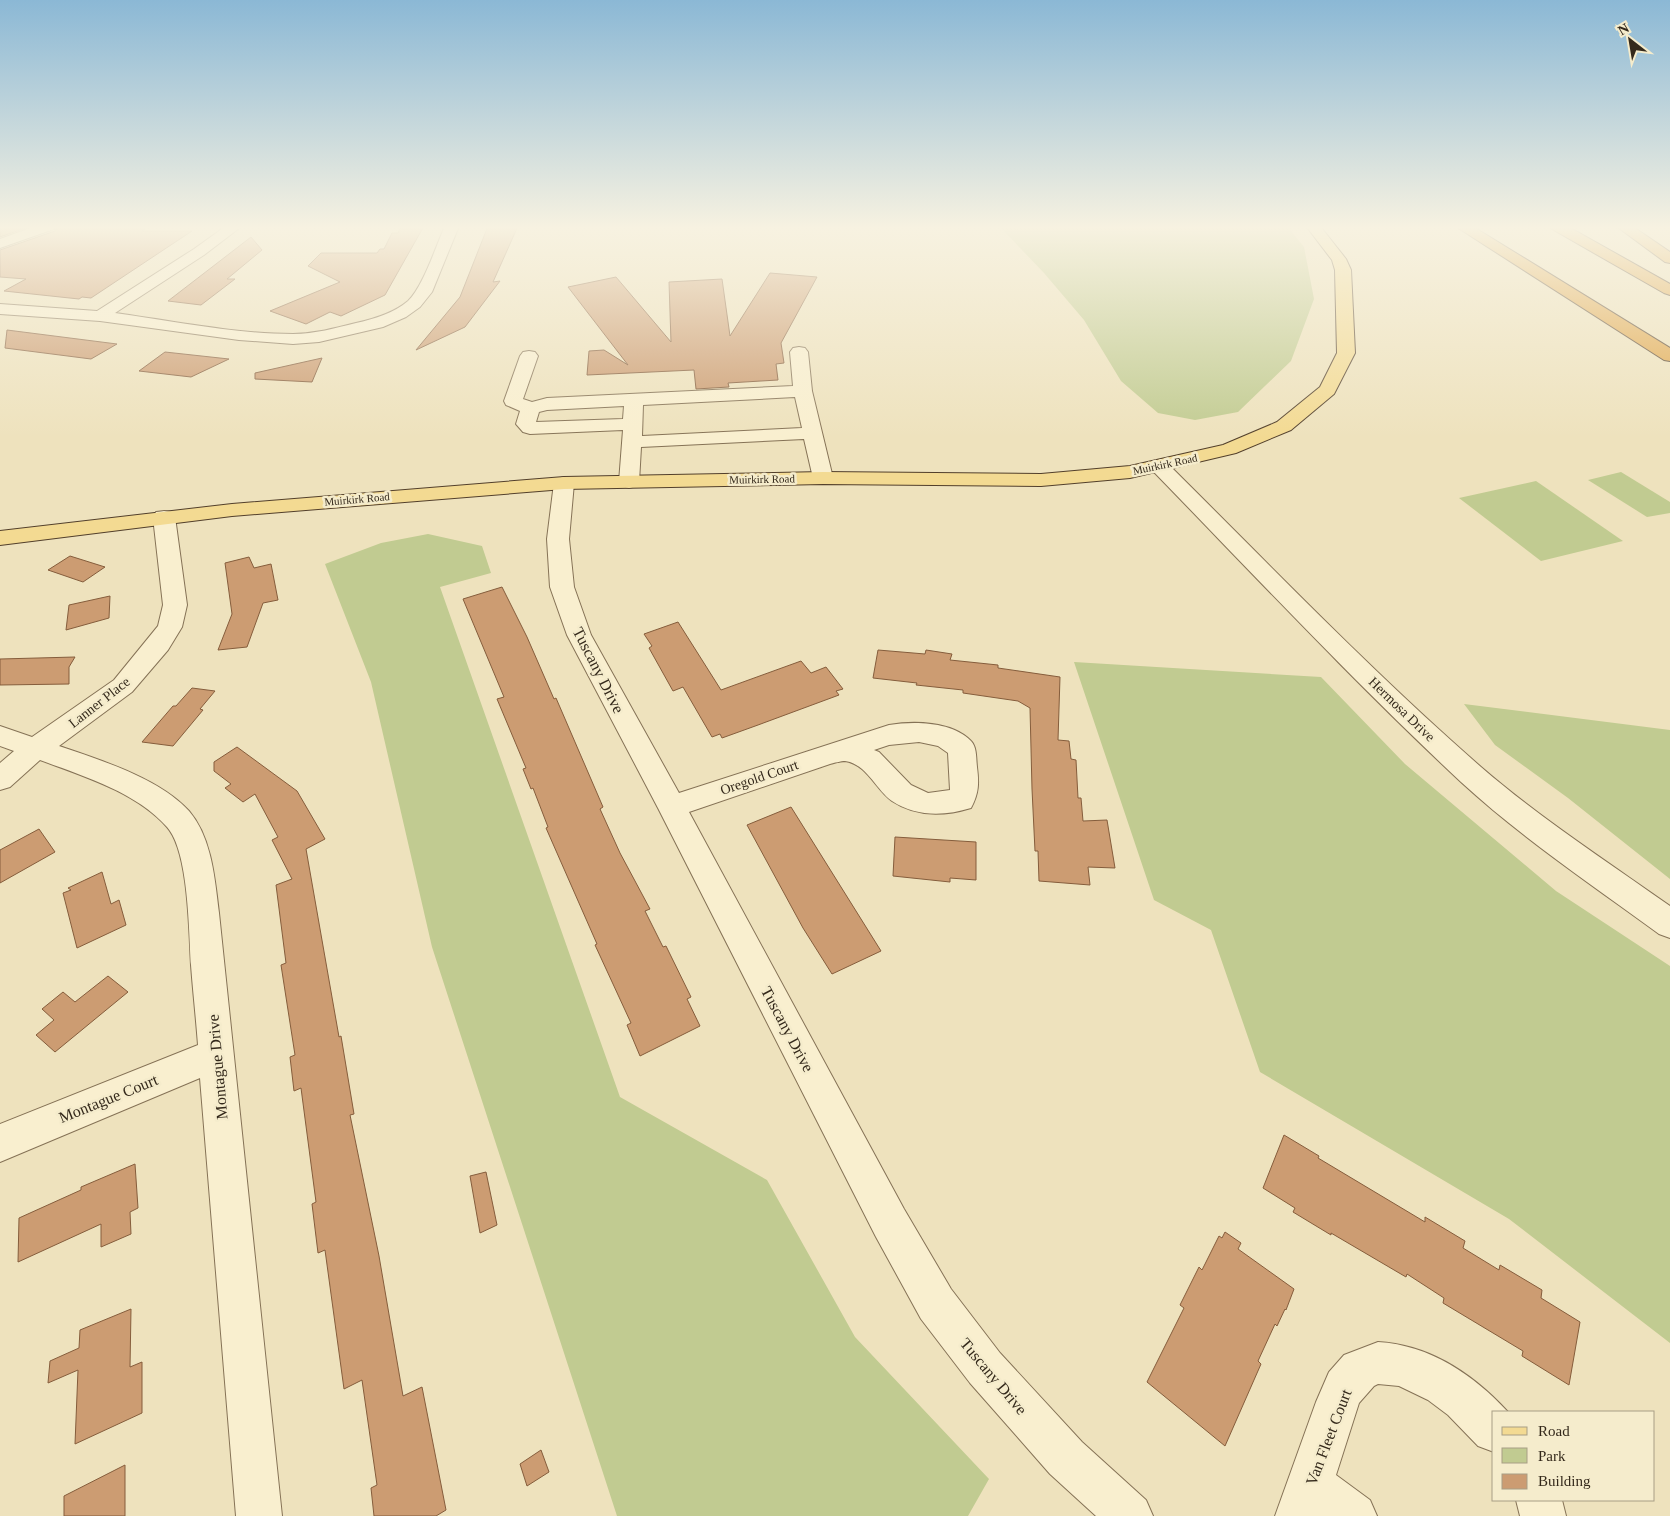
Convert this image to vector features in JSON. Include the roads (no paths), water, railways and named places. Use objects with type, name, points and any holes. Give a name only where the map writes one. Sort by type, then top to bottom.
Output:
[{"type":"highway","points":[[1573,297],[1670,356]]},
{"type":"main road","name":"Muirkirk Road","points":[[0,538],[164,517],[340,500],[564,483],[823,478],[1041,480],[1109,475],[1159,466],[1228,449],[1284,426],[1328,390],[1346,353],[1344,297]]},
{"type":"street","points":[[100,316],[130,297]]},
{"type":"street","points":[[0,309],[100,316],[239,335],[293,339],[319,337],[378,324],[400,314],[414,304],[420,297]]},
{"type":"street","points":[[799,352],[803,392],[823,478]]},
{"type":"street","points":[[529,356],[514,402],[530,408],[547,404],[803,392]]},
{"type":"street","points":[[629,482],[634,400]]},
{"type":"street","points":[[530,408],[526,424],[530,428],[632,433],[813,433]]},
{"type":"street","name":"Hermosa Drive","points":[[1159,466],[1359,668],[1472,775],[1541,831],[1670,924]]},
{"type":"street","name":"Tuscany Drive","points":[[564,483],[558,539],[562,588],[579,635],[672,807],[885,1215],[936,1304],[985,1368],[1066,1458],[1130,1516]]},
{"type":"street","name":"Lanner Place","points":[[0,779],[35,749],[123,686],[145,663],[170,626],[175,605],[164,517]]},
{"type":"street","name":"Montague Drive","points":[[0,736],[69,760],[126,784],[160,803],[180,820],[192,845],[200,887],[217,1054],[236,1280],[259,1516]]},
{"type":"street","name":"Oregold Court","points":[[672,807],[828,754],[846,751]]},
{"type":"street","name":"Montague Court","points":[[0,1143],[217,1054]]},
{"type":"street","name":"Van Fleet Court","points":[[1304,1500],[1344,1387],[1361,1368],[1380,1362],[1398,1364],[1422,1371],[1484,1417],[1492,1427]]},
{"type":"street","points":[[1304,1500],[1354,1516]]},
{"type":"street","points":[[1539,1501],[1543,1516]]}]
